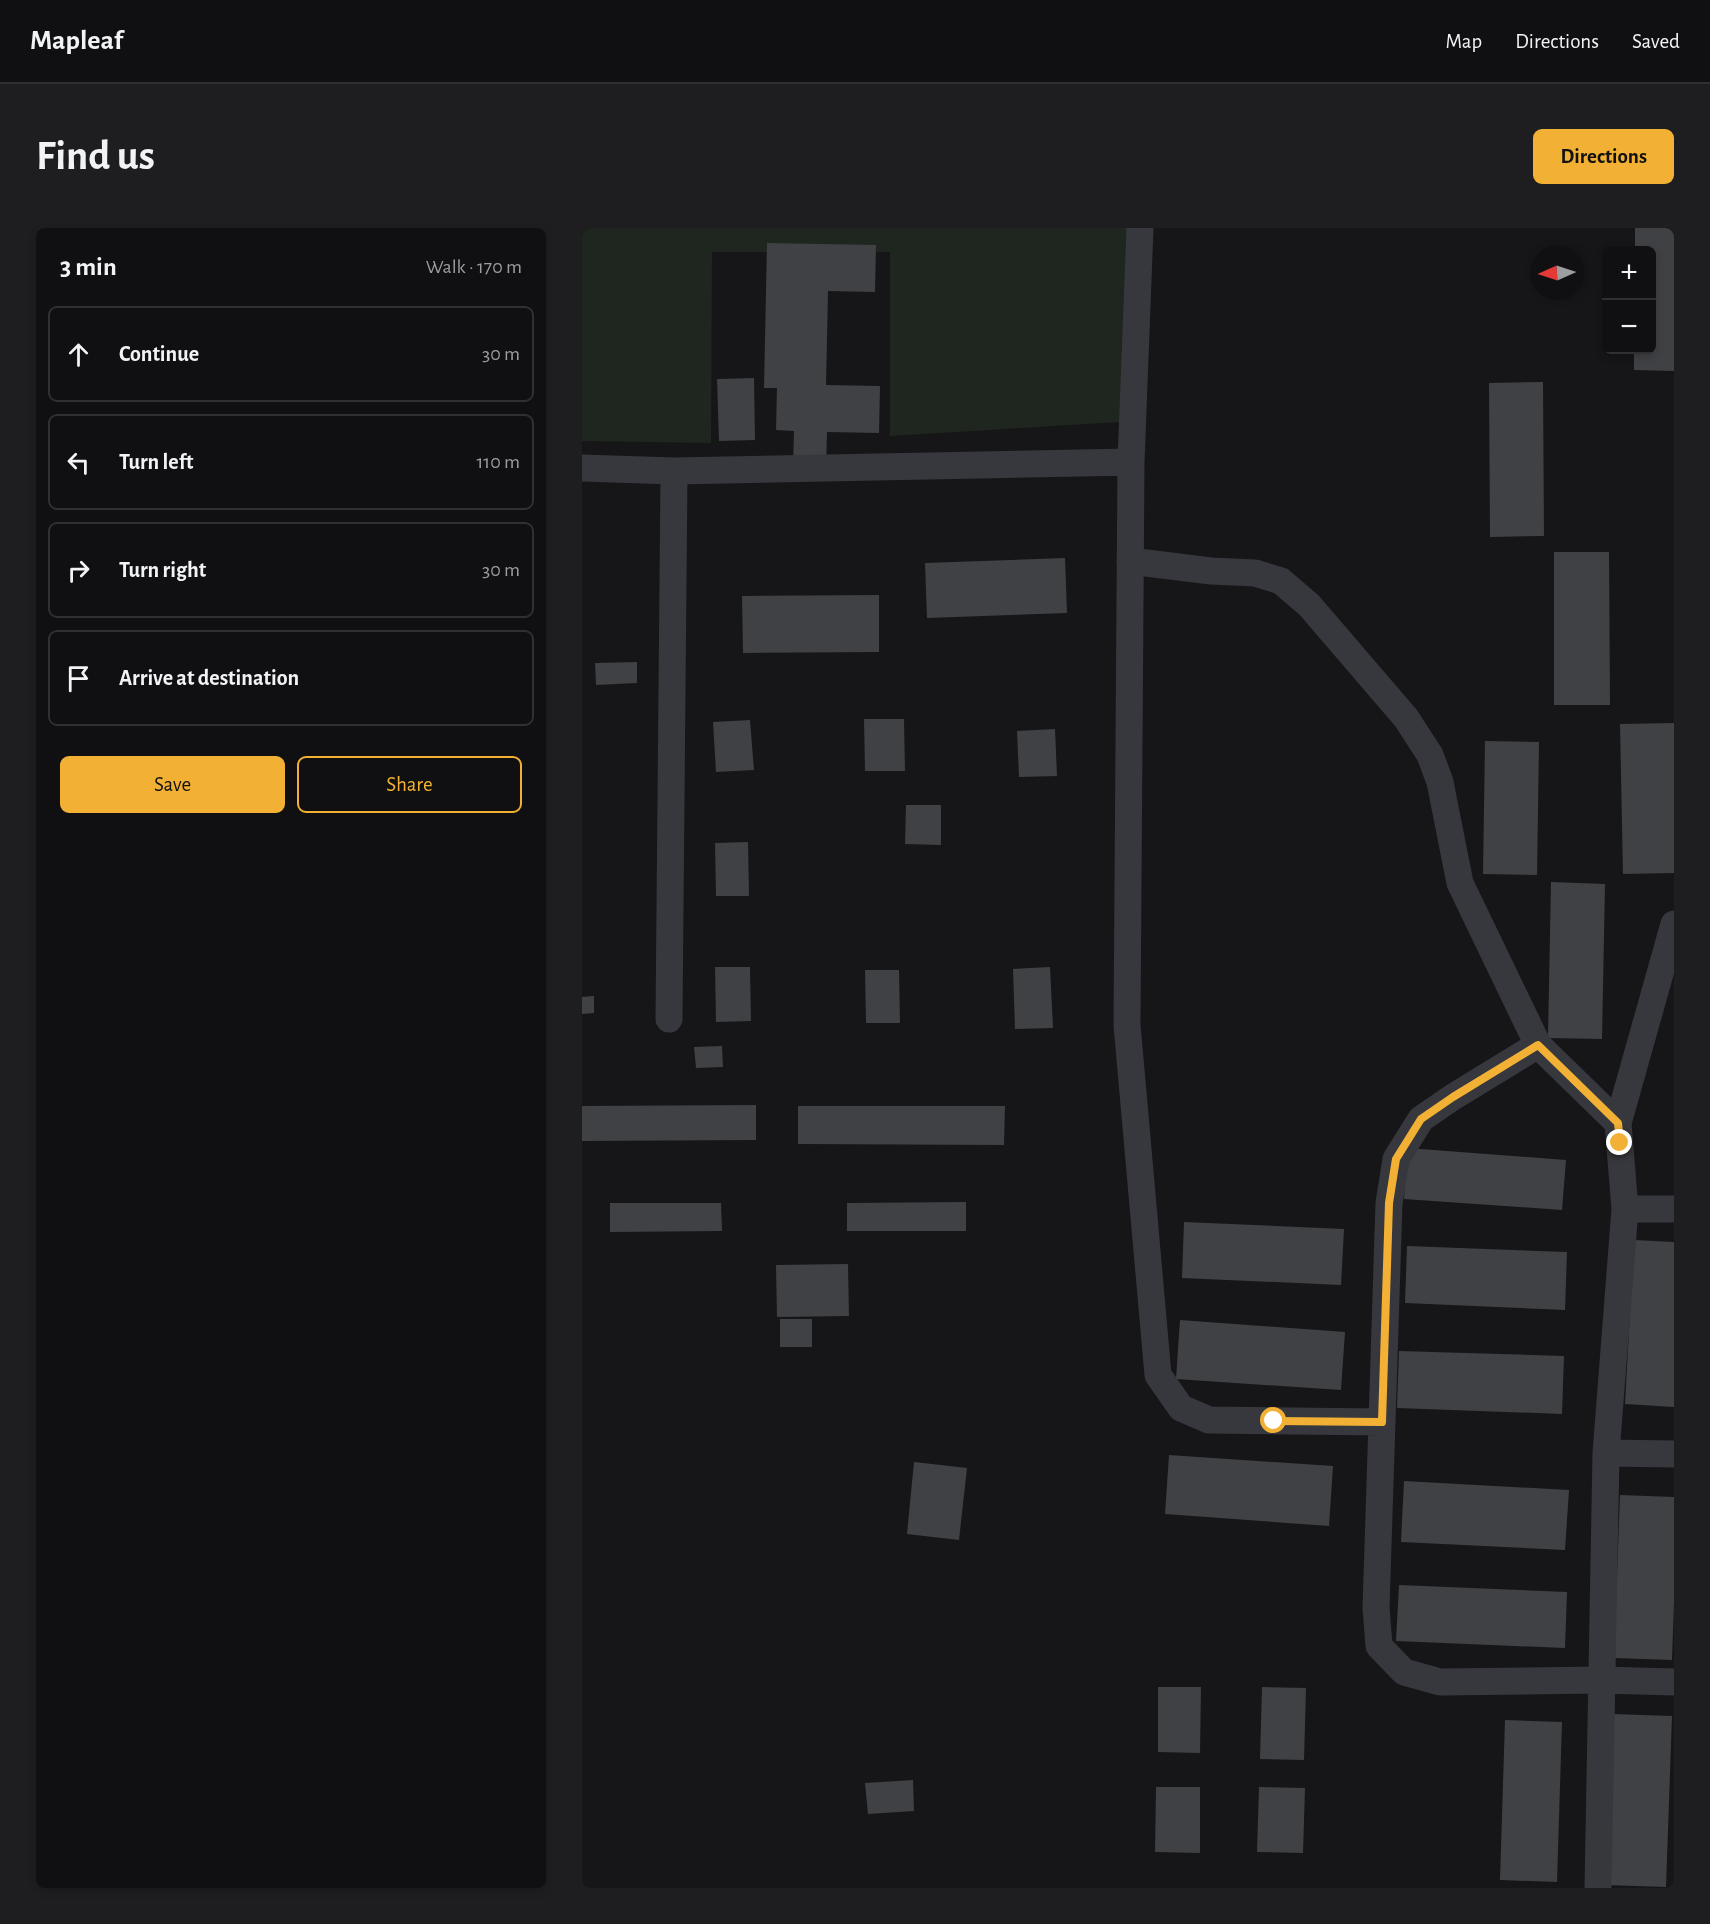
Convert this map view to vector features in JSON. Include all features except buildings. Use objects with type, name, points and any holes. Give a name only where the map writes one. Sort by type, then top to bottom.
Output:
[{"type":"street","points":[[1140,228],[1131,462],[1126,1025],[1158,1375],[1181,1408],[1209,1420],[1382,1422]]},
{"type":"street","points":[[582,468],[674,471],[1131,462]]},
{"type":"street","points":[[669,1019],[674,471]]},
{"type":"street","points":[[1130,561],[1211,571],[1255,573],[1281,581],[1309,605],[1406,717],[1430,755],[1440,782],[1460,883],[1538,1045],[1618,1123]]},
{"type":"street","points":[[1598,1888],[1606,1453],[1625,1209],[1618,1123],[1674,924]]},
{"type":"street","points":[[1538,1045],[1421,1119],[1396,1159],[1389,1203],[1376,1608],[1379,1646],[1404,1672],[1440,1682],[1602,1680],[1674,1682]]},
{"type":"street","points":[[1625,1209],[1674,1209]]},
{"type":"street","points":[[1606,1453],[1674,1454]]},
{"type":"shaded area","points":[[582,228],[1138,228],[1137,421],[890,436],[890,252],[712,252],[711,443],[582,441]]},
{"type":"route","points":[[1274,1421],[1382,1422],[1389,1203],[1396,1159],[1421,1119],[1538,1045],[1618,1123],[1620,1143]]}]
